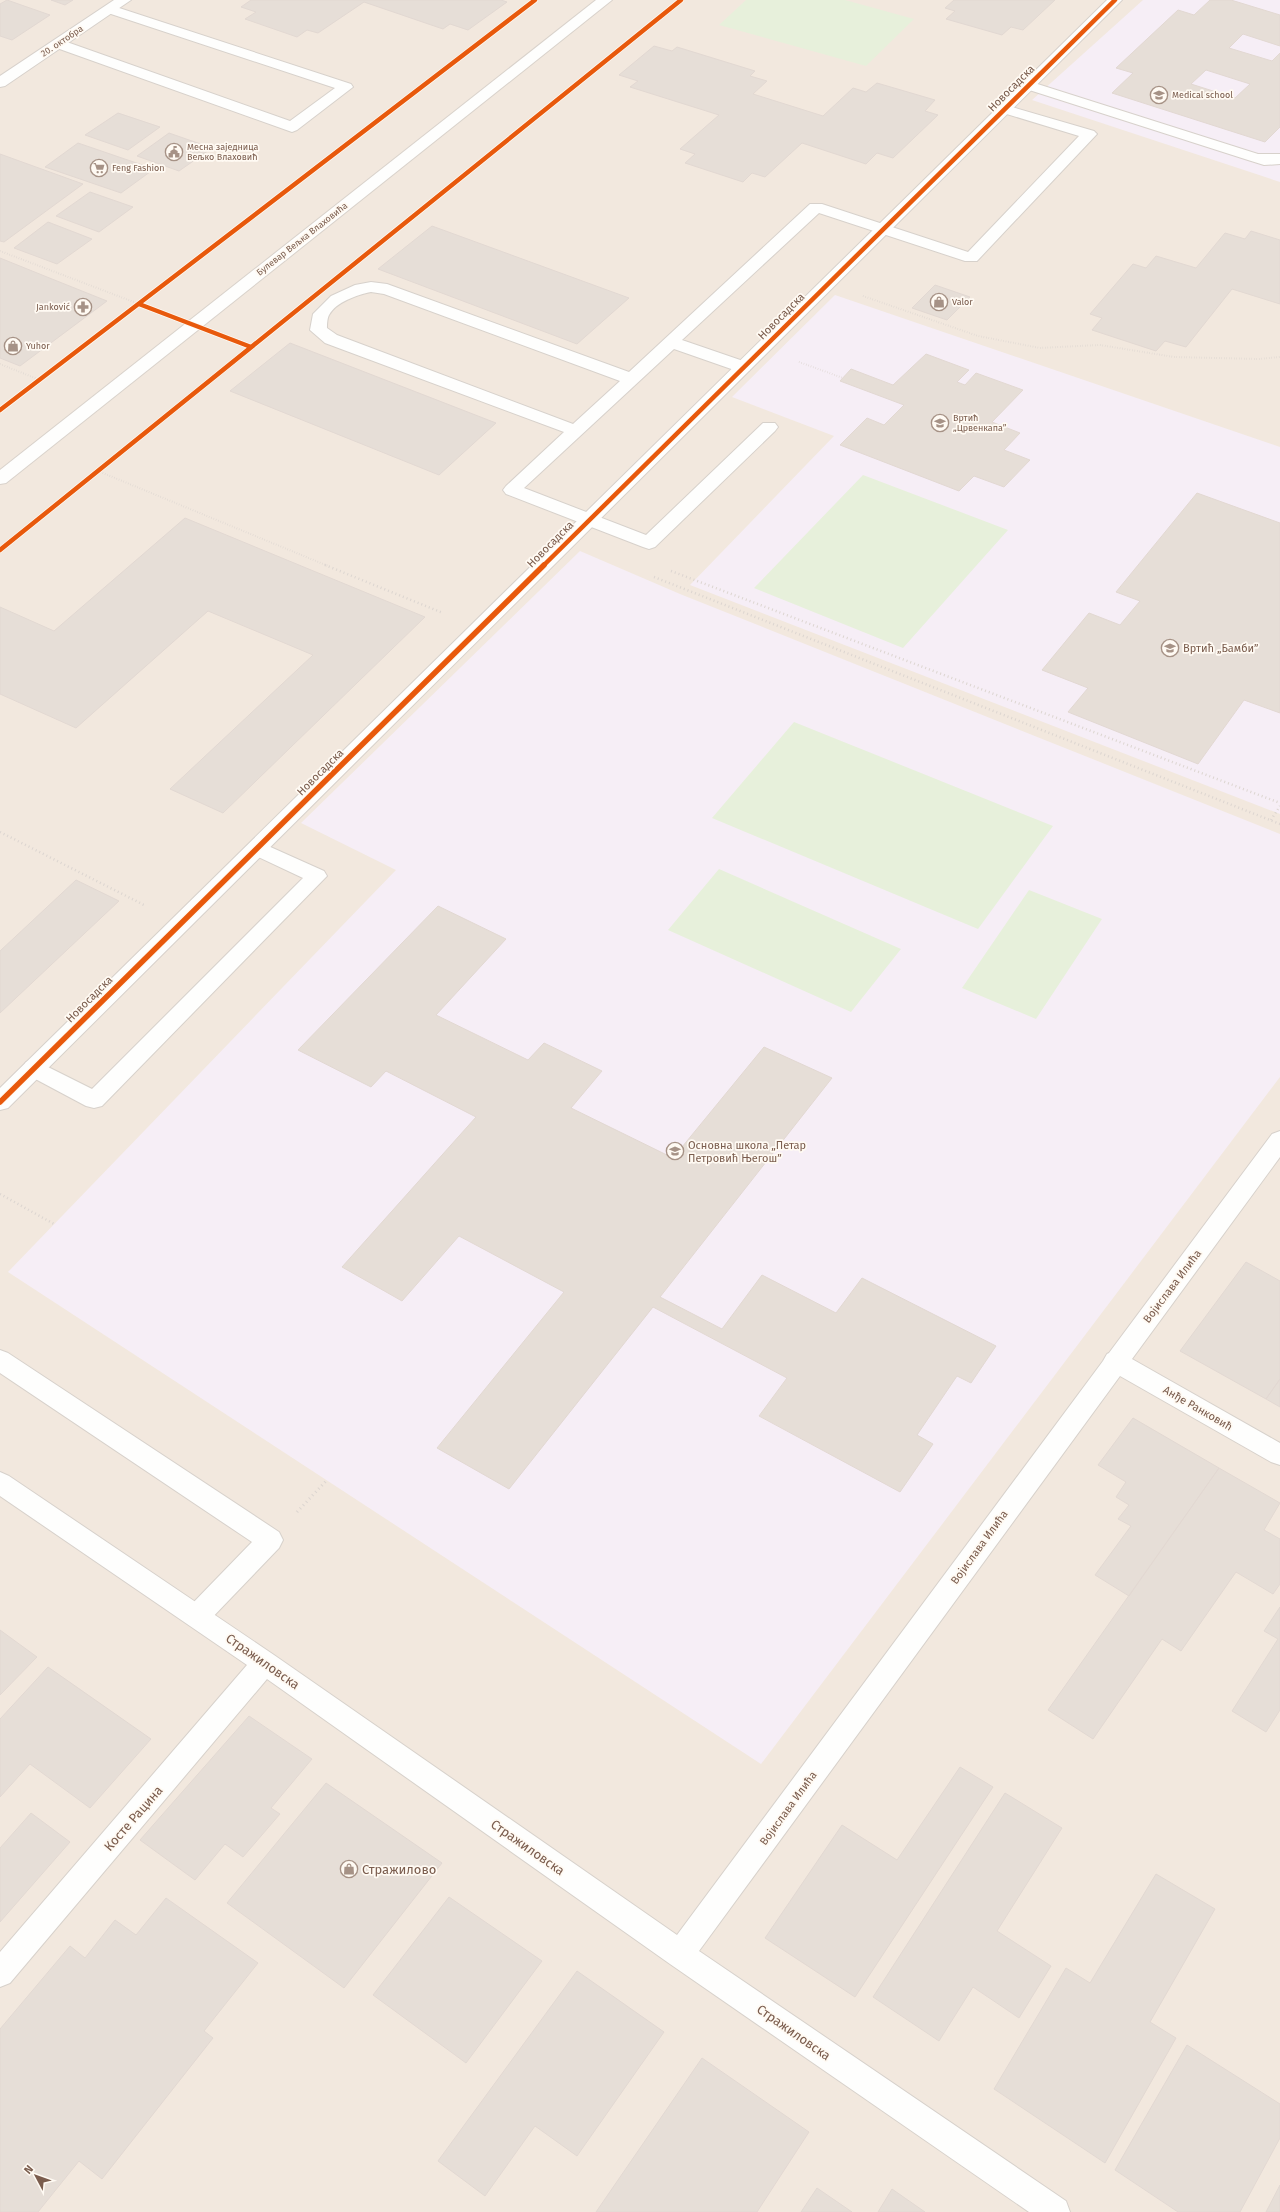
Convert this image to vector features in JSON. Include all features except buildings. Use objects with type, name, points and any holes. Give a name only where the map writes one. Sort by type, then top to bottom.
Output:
[{"type":"street","name":"20. октобра","points":[[0,83],[124,0]]},
{"type":"street","name":"Булевар Вељка Влаховића","points":[[0,479],[605,0]]},
{"type":"street","name":"Новосадска","points":[[0,1102],[1114,0]]},
{"type":"street","points":[[59,44],[292,127],[346,87],[110,9]]},
{"type":"street","points":[[1028,85],[1253,157],[1264,160],[1280,160]]},
{"type":"street","points":[[769,427],[649,543],[512,490],[816,207],[971,258],[1089,134],[1005,109]]},
{"type":"street","points":[[576,431],[331,339],[318,330],[321,314],[337,299],[355,290],[370,287],[387,288],[631,379]]},
{"type":"street","points":[[671,342],[743,367]]},
{"type":"street","points":[[34,1068],[94,1100],[317,876],[257,848]]},
{"type":"street","name":"Војислава Илића","points":[[680,1954],[1115,1361],[1280,1140]]},
{"type":"street","points":[[0,1360],[270,1540],[197,1616]]},
{"type":"street","name":"Анђе Ранковић","points":[[1115,1361],[1280,1455]]},
{"type":"street","name":"Стражиловска","points":[[0,1483],[197,1616],[680,1954],[1055,2212]]},
{"type":"street","name":"Косте Рацина","points":[[0,1972],[265,1663]]},
{"type":"path","points":[[0,251],[195,325]]},
{"type":"path","points":[[827,284],[978,336],[1040,348],[1100,345],[1174,357],[1259,359],[1280,357]]},
{"type":"path","points":[[133,308],[145,299]]},
{"type":"path","points":[[762,348],[843,378]]},
{"type":"path","points":[[0,364],[40,380]]},
{"type":"path","points":[[34,384],[46,375]]},
{"type":"path","points":[[92,476],[104,466]]},
{"type":"path","points":[[98,471],[480,628]]},
{"type":"path","points":[[664,568],[1280,804],[1271,820]]},
{"type":"path","points":[[648,574],[1280,824]]},
{"type":"path","points":[[0,832],[180,924]]},
{"type":"path","points":[[0,1194],[54,1224]]},
{"type":"shaded area","points":[[0,0],[1280,0],[1280,2212],[0,2212]]},
{"type":"shaded area","name":"Medical school","points":[[1143,0],[1280,0],[1280,182],[1032,100]]},
{"type":"shaded area","points":[[835,295],[1280,447],[1280,814],[690,585],[834,436],[732,397]]},
{"type":"shaded area","name":"Основна школа „Петар Петровић Његош”","points":[[580,551],[680,594],[1280,834],[1280,1077],[761,1764],[8,1272],[396,870],[301,823]]},
{"type":"green space","points":[[746,0],[845,0],[914,19],[866,66],[719,25]]},
{"type":"green space","points":[[863,475],[1008,530],[903,648],[754,588]]},
{"type":"green space","points":[[794,722],[1053,826],[978,929],[712,818]]},
{"type":"green space","points":[[719,869],[901,949],[851,1012],[668,930]]},
{"type":"green space","points":[[1029,890],[1102,919],[1036,1019],[962,988]]},
{"type":"cycle path","points":[[0,410],[535,0]]},
{"type":"cycle path","points":[[0,550],[681,0]]},
{"type":"cycle path","points":[[0,1102],[1115,0]]},
{"type":"cycle path","points":[[139,304],[251,347]]},
{"type":"place","name":"Medical school","points":[[1159,95]]},
{"type":"place","name":"Месна заједница Вељко Влаховић","points":[[174,152]]},
{"type":"place","name":"Feng Fashion","points":[[99,168]]},
{"type":"place","name":"Valor","points":[[939,302]]},
{"type":"place","name":"Janković","points":[[83,307]]},
{"type":"place","name":"Yuhor","points":[[13,346]]},
{"type":"place","name":"Вртић „Црвенкапа”","points":[[940,423]]},
{"type":"place","name":"Вртић „Бамби”","points":[[1170,648]]},
{"type":"place","name":"Основна школа „Петар Петровић Његош”","points":[[675,1151]]},
{"type":"place","name":"Стражилово","points":[[349,1869]]}]
